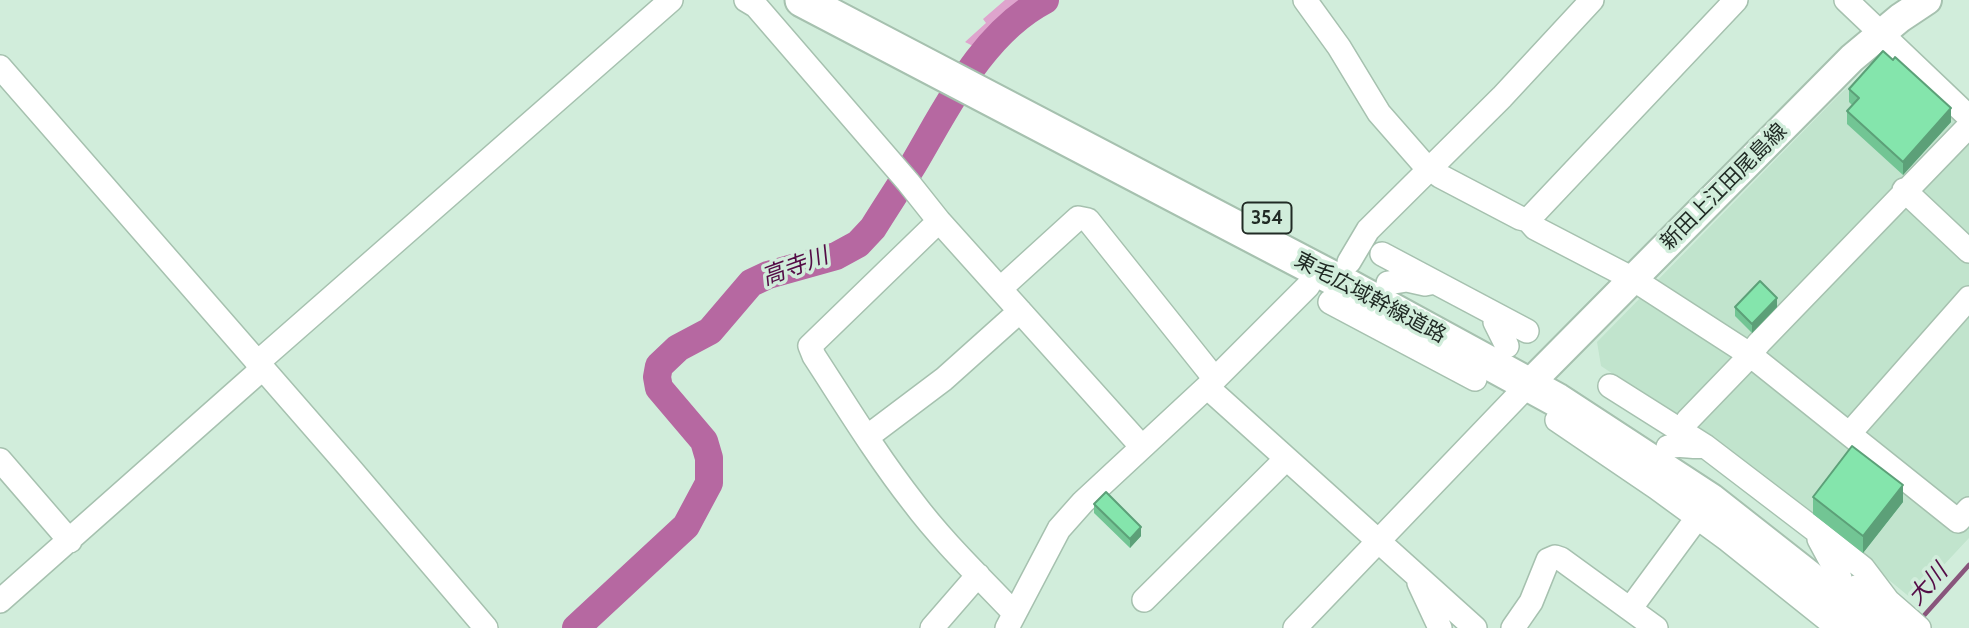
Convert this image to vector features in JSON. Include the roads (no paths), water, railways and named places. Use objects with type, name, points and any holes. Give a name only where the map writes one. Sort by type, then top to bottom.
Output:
[{"type":"highway","name":"東毛広域幹線道路","points":[[802,0],[967,76]]},
{"type":"highway","name":"東毛広域幹線道路","points":[[842,0],[967,76],[1337,280],[1473,365],[1537,377],[1710,500],[1768,546],[1824,577],[1895,623]]},
{"type":"highway","name":"東毛広域幹線道路","points":[[1337,280],[1385,268],[1517,339],[1537,377]]},
{"type":"highway","name":"東毛広域幹線道路","points":[[1658,464],[1744,502],[1824,577]]},
{"type":"main road","name":"新田上江田尾島線","points":[[1537,377],[1852,58],[1927,0]]},
{"type":"street","points":[[0,601],[70,541],[259,366],[671,0]]},
{"type":"street","points":[[746,0],[756,6],[939,221],[1142,447]]},
{"type":"street","points":[[1304,0],[1339,47],[1379,113],[1430,170],[1528,220],[1535,228],[1633,279],[1749,354],[1958,521],[1969,509]]},
{"type":"street","points":[[1337,280],[1368,230],[1430,170],[1592,0]]},
{"type":"street","points":[[1528,220],[1736,0]]},
{"type":"street","points":[[1846,0],[1969,117]]},
{"type":"street","points":[[0,68],[486,628]]},
{"type":"street","points":[[1688,420],[1969,126]]},
{"type":"street","points":[[1904,191],[1969,251]]},
{"type":"street","points":[[1000,289],[1077,218],[1088,220],[1211,383],[1286,458],[1475,628]]},
{"type":"street","points":[[939,221],[810,346],[867,437],[913,503],[978,575],[1010,624],[1059,529],[1083,502],[1211,383],[1311,282],[1337,280]]},
{"type":"street","points":[[1385,268],[1407,280],[1425,285],[1435,281],[1497,315],[1494,322],[1517,339]]},
{"type":"street","points":[[1337,280],[1356,305],[1365,311],[1369,322],[1430,354],[1444,351],[1473,365]]},
{"type":"street","points":[[1849,434],[1969,298]]},
{"type":"street","points":[[867,437],[944,379],[1020,311]]},
{"type":"street","points":[[1295,628],[1537,377]]},
{"type":"street","points":[[1611,386],[1705,446],[1863,568],[1888,601],[1895,623]]},
{"type":"street","points":[[1557,420],[1658,464],[1697,518],[1728,540],[1810,620],[1838,628]]},
{"type":"street","points":[[1658,464],[1681,443],[1693,447],[1705,446]]},
{"type":"street","points":[[1144,600],[1286,458]]},
{"type":"street","points":[[0,460],[70,541]]},
{"type":"street","points":[[1630,609],[1697,518]]},
{"type":"street","points":[[1810,620],[1810,596],[1824,577],[1830,558],[1815,530]]},
{"type":"street","points":[[1728,540],[1768,546]]},
{"type":"street","points":[[1513,628],[1531,602],[1548,560],[1555,557],[1656,628]]},
{"type":"street","points":[[932,628],[978,575]]},
{"type":"street","points":[[1416,575],[1440,628]]},
{"type":"waterway","name":"高寺川","points":[[576,628],[686,526],[709,483],[709,458],[704,441],[659,388],[659,366],[678,348],[710,331],[751,283],[768,275],[836,256],[858,244],[873,228],[968,73],[1003,31],[1045,0]]},
{"type":"waterway","name":"大川","points":[[1920,620],[1969,565]]}]
